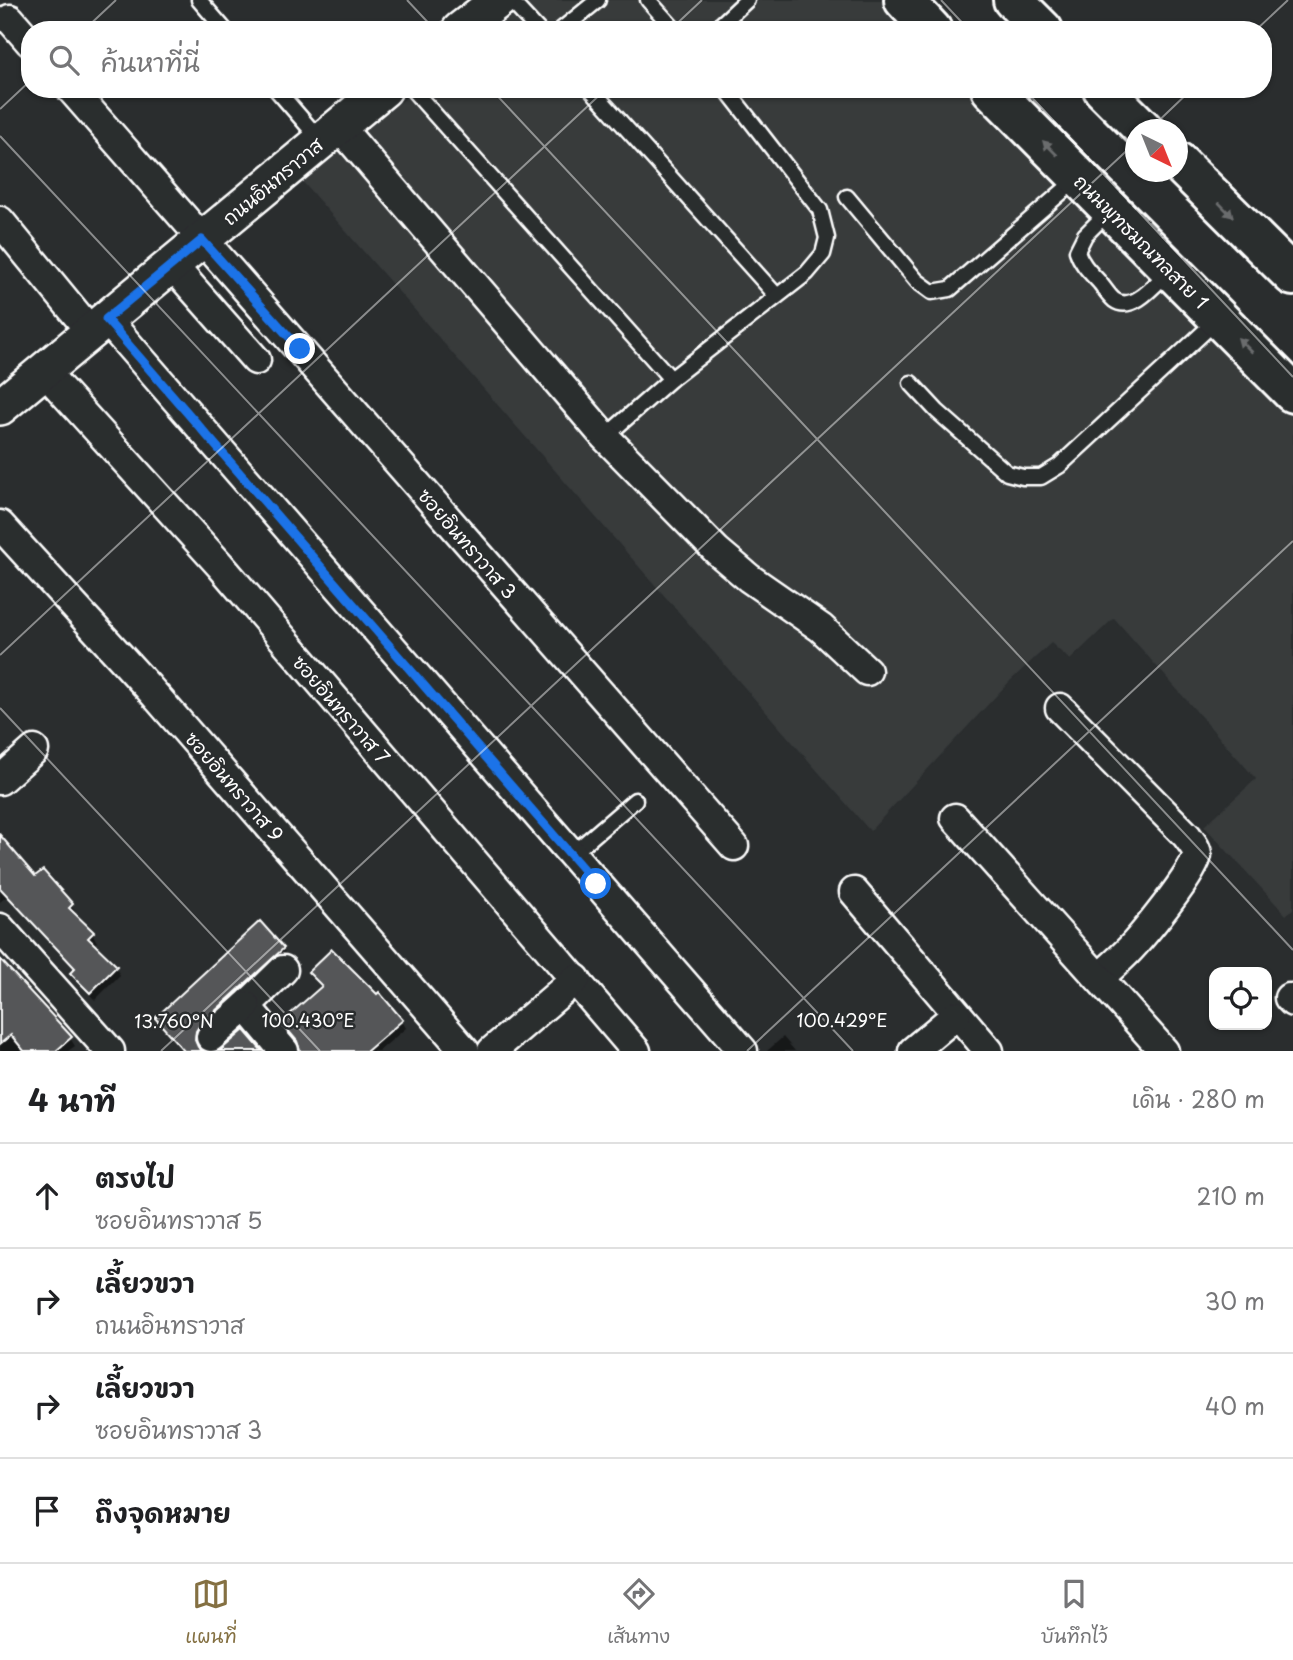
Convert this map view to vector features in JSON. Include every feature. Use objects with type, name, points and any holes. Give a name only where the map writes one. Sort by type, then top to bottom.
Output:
[{"type":"main road","points":[[904,0],[924,21]]},
{"type":"main road","points":[[1013,0],[1034,21]]},
{"type":"main road","name":"ถนนพุทธมณฑลสาย 1","points":[[1000,98],[1293,393]]},
{"type":"main road","points":[[1112,98],[1133,119]]},
{"type":"main road","points":[[1188,172],[1292,274]]},
{"type":"street","points":[[472,21],[499,0]]},
{"type":"street","points":[[10,19],[21,32]]},
{"type":"street","name":"ซอยอินทราวาส 3","points":[[79,98],[734,846]]},
{"type":"street","name":"ถนนอินทราวาส","points":[[0,407],[373,98]]},
{"type":"street","points":[[329,133],[605,437],[717,551],[749,578],[821,628],[867,671]]},
{"type":"street","points":[[0,221],[99,326],[743,1051]]},
{"type":"street","points":[[172,265],[256,360]]},
{"type":"street","name":"ซอยอินทราวาส 7","points":[[44,371],[220,565],[636,1051]]},
{"type":"street","name":"ซอยอินทราวาส 9","points":[[0,524],[157,697],[465,1051]]},
{"type":"street","points":[[1060,708],[1196,848],[1197,858],[1191,871],[1127,953],[1099,978]]},
{"type":"street","points":[[0,780],[34,750]]},
{"type":"street","points":[[955,818],[1164,1051]]},
{"type":"street","points":[[854,892],[989,1051]]},
{"type":"street","points":[[0,928],[110,1051]]},
{"type":"street","points":[[211,1037],[283,970]]},
{"type":"street","points":[[492,1051],[576,979]]},
{"type":"street","points":[[246,1006],[284,1051]]},
{"type":"street","points":[[913,1051],[956,1015]]},
{"type":"lane","points":[[199,0],[217,21]]},
{"type":"lane","points":[[510,0],[530,21]]},
{"type":"lane","points":[[572,21],[598,0]]},
{"type":"lane","points":[[648,0],[667,21]]},
{"type":"lane","points":[[725,21],[747,0]]},
{"type":"lane","points":[[287,98],[329,133]]},
{"type":"lane","points":[[420,98],[671,379]]},
{"type":"lane","points":[[599,98],[777,296]]},
{"type":"lane","points":[[605,437],[671,379],[807,273],[823,254],[828,238],[820,210],[733,98]]},
{"type":"lane","points":[[848,197],[917,281],[932,292],[950,289],[1079,177]]},
{"type":"lane","points":[[1111,209],[1085,235],[1077,251],[1083,265],[1114,300],[1123,304],[1132,302],[1144,295],[1170,269]]},
{"type":"lane","points":[[911,383],[937,411],[1007,473],[1023,477],[1041,477],[1059,466],[1219,318]]},
{"type":"lane","points":[[571,855],[635,800]]},
{"type":"shaded area","points":[[532,0],[887,0],[907,21],[505,21]]},
{"type":"shaded area","points":[[406,98],[983,98],[1293,417],[1293,909],[1286,915],[1204,826],[1256,779],[1114,618],[1070,660],[1051,643],[1010,681],[870,831],[301,180]]},
{"type":"building","points":[[0,835],[35,876],[43,870],[73,904],[69,908],[94,932],[88,938],[117,966],[90,993],[70,973],[75,968],[0,888]]},
{"type":"building","points":[[260,921],[284,948],[200,1025],[195,1040],[203,1051],[184,1051],[155,1018]]},
{"type":"building","points":[[332,949],[377,994],[379,992],[403,1020],[367,1051],[300,1051],[297,1041],[281,1022],[322,986],[308,972]]},
{"type":"building","points":[[0,959],[72,1037],[56,1051],[24,1051],[11,1035],[0,1044]]},
{"type":"building","points":[[244,1030],[262,1051],[219,1051],[222,1049]]},
{"type":"route","points":[[300,349],[202,240],[106,319],[596,884]]}]
